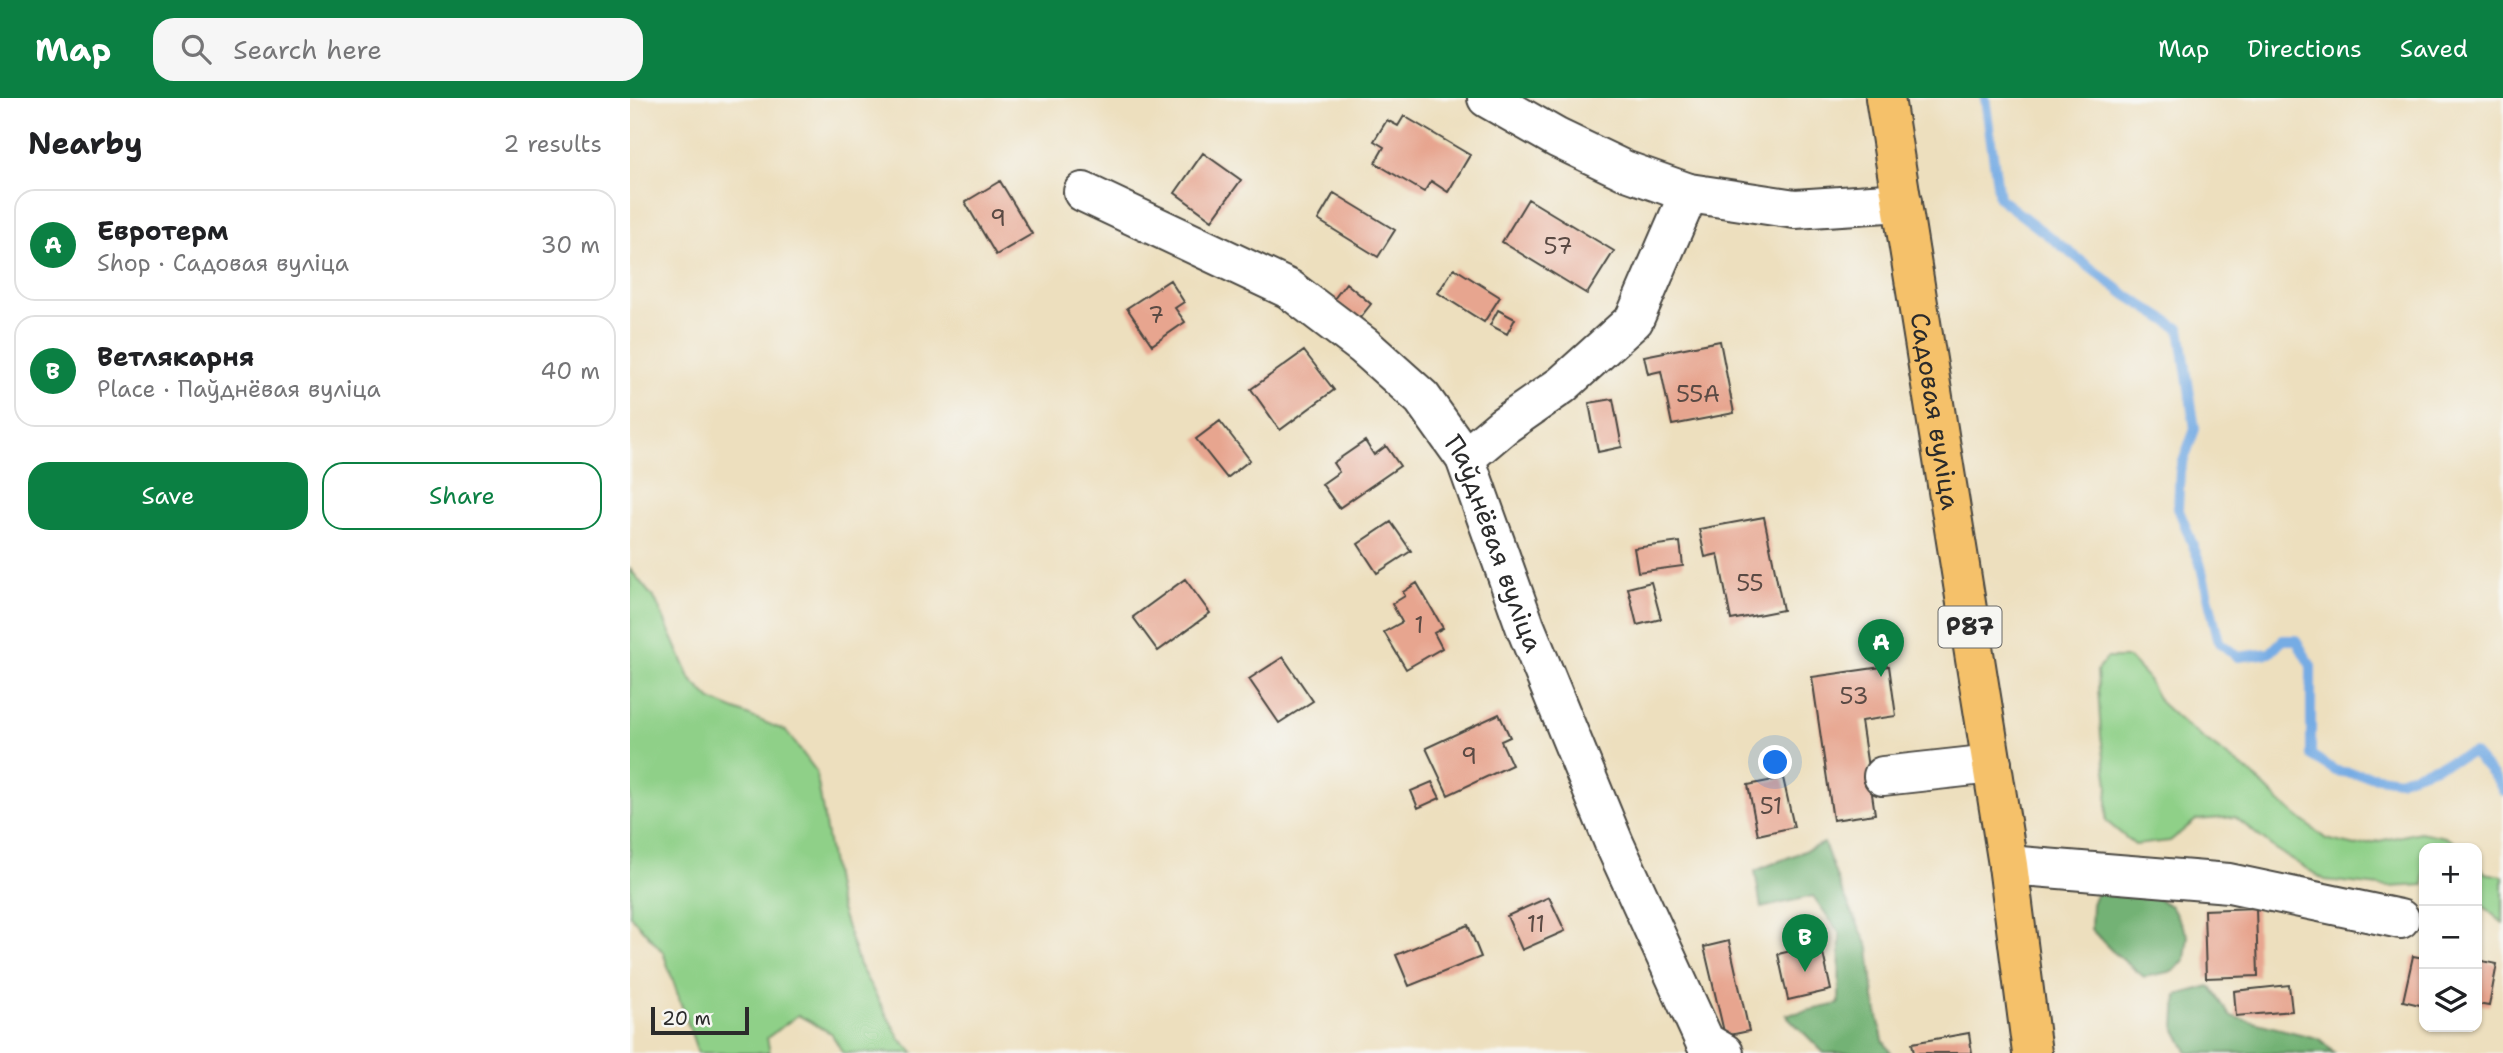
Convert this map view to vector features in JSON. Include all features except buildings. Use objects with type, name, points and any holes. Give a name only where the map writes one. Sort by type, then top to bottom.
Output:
[{"type":"main road","name":"Р87","points":[[1885,98],[1902,202]]},
{"type":"main road","name":"Садовая вуліца","points":[[1902,202],[2008,865],[2032,1053]]},
{"type":"street","points":[[1487,98],[1557,138],[1623,170],[1689,193],[1795,209],[1902,202]]},
{"type":"street","name":"Паўднёвая вуліца","points":[[1083,192],[1289,289],[1364,346],[1422,398],[1465,458],[1525,626],[1614,843],[1705,1042],[1724,1053]]},
{"type":"street","points":[[1465,458],[1503,426],[1562,385],[1634,320],[1689,193]]},
{"type":"street","points":[[1883,776],[1992,764]]},
{"type":"street","points":[[2008,865],[2229,883],[2400,919]]},
{"type":"green space","points":[[630,569],[656,601],[691,680],[711,700],[786,731],[816,771],[838,900],[859,965],[900,1039],[914,1053],[843,1053],[831,1033],[798,1015],[767,1038],[770,1053],[698,1053],[663,952],[630,915]]},
{"type":"green space","points":[[2107,658],[2129,658],[2146,676],[2160,702],[2184,724],[2254,776],[2281,803],[2326,839],[2356,846],[2420,832],[2445,837],[2455,843],[2419,843],[2419,885],[2389,887],[2325,880],[2275,849],[2235,817],[2196,820],[2170,841],[2135,845],[2106,821],[2108,784],[2101,736],[2097,670]]},
{"type":"green space","points":[[1824,843],[1841,889],[1869,948],[1874,998],[1883,1040],[1891,1053],[1824,1053],[1786,1015],[1839,1004],[1840,934],[1813,896],[1761,908],[1755,871]]},
{"type":"green space","points":[[2482,868],[2485,873],[2503,876],[2503,923],[2482,905]]},
{"type":"green space","points":[[2098,889],[2140,890],[2171,906],[2188,936],[2185,959],[2174,971],[2144,977],[2111,950],[2091,929],[2092,904]]},
{"type":"green space","points":[[2210,986],[2230,1016],[2320,1039],[2334,1053],[2188,1053],[2175,1028],[2177,995]]},
{"type":"waterway","points":[[1985,98],[1999,198],[2126,295],[2180,329],[2195,429],[2180,470],[2178,508],[2200,563],[2219,642],[2238,657],[2270,653],[2283,640],[2296,640],[2311,666],[2311,755],[2336,771],[2399,780],[2473,753],[2498,781],[2503,791]]},
{"type":"place","name":"Евротерм","points":[[1881,677]]},
{"type":"place","name":"Ветлякарня","points":[[1805,972]]}]
